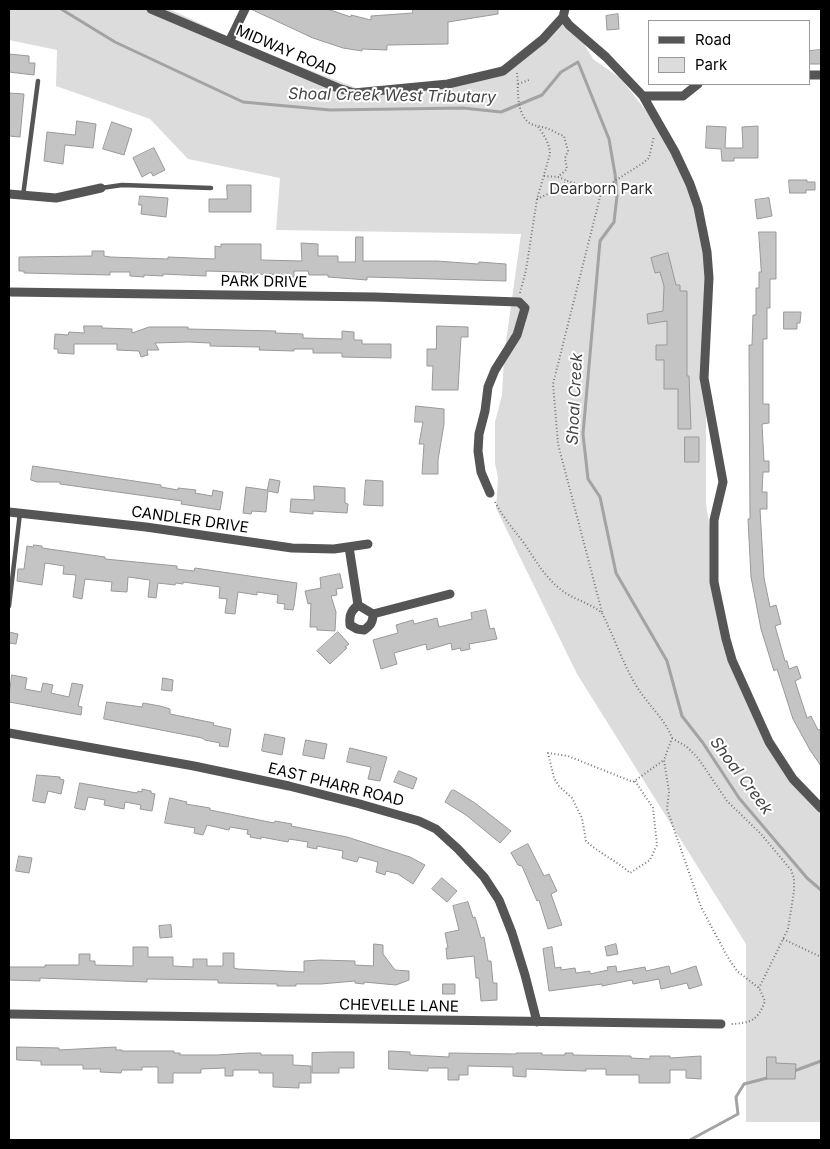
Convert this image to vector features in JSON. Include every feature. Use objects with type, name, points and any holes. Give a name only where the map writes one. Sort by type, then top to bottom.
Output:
[{"type":"street","name":"MIDWAY ROAD","points":[[151,9],[354,93],[448,84],[504,71],[543,39],[564,13]]},
{"type":"street","points":[[229,42],[245,9]]},
{"type":"street","points":[[564,13],[569,25],[606,57],[643,96],[690,184],[698,207],[707,252],[709,278],[704,378],[723,482],[714,520],[714,582],[732,660],[769,742],[793,779],[821,808]]},
{"type":"street","points":[[643,96],[682,96],[697,85]]},
{"type":"street","points":[[9,194],[56,198],[101,188]]},
{"type":"street","name":"PARK DRIVE","points":[[9,292],[375,297],[519,302]]},
{"type":"street","points":[[490,493],[481,472],[478,451],[479,434],[488,388],[495,370],[517,335],[525,308],[519,302]]},
{"type":"street","name":"CANDLER DRIVE","points":[[9,512],[292,548],[334,549],[368,544]]},
{"type":"street","points":[[349,547],[358,605]]},
{"type":"street","points":[[358,605],[373,614],[450,594]]},
{"type":"street","points":[[358,605],[352,610],[349,617],[350,625],[357,630],[364,630],[370,626],[373,621],[373,614]]},
{"type":"street","name":"EAST PHARR ROAD","points":[[9,733],[194,766],[289,786],[411,818],[436,829],[484,877],[500,900],[526,975],[537,1022]]},
{"type":"street","name":"CHEVELLE LANE","points":[[9,1014],[721,1024]]},
{"type":"lane","points":[[23,196],[38,81]]},
{"type":"lane","points":[[101,188],[122,185],[211,188]]},
{"type":"lane","points":[[9,606],[20,513]]},
{"type":"path","points":[[513,64],[517,70],[518,97],[523,114],[528,122],[564,136],[568,151],[565,158],[567,168],[558,177]]},
{"type":"path","points":[[518,84],[529,80]]},
{"type":"path","points":[[543,176],[558,177],[588,188],[602,189],[649,158],[655,128],[659,126]]},
{"type":"path","points":[[519,302],[537,199],[550,154],[550,149],[538,127]]},
{"type":"path","points":[[537,199],[568,181]]},
{"type":"path","points":[[602,189],[553,384],[558,444],[602,613],[637,686],[656,714],[667,725],[672,738],[687,747],[698,758],[728,801],[761,834],[791,870],[794,878],[794,891],[788,928],[759,988]]},
{"type":"path","points":[[490,493],[503,516],[540,568],[560,590],[593,606],[602,613]]},
{"type":"path","points":[[672,738],[664,760],[669,792],[668,809],[701,907],[737,971],[759,988],[764,1001],[761,1012],[756,1018],[745,1023],[721,1024]]},
{"type":"path","points":[[635,780],[653,808],[657,845],[650,860],[630,873],[623,866],[612,861],[586,841],[582,818],[572,798],[559,786],[554,778],[548,753],[568,756],[633,782],[635,780],[664,760]]},
{"type":"path","points":[[783,939],[821,958]]},
{"type":"green space","name":"Dearborn Park","points":[[9,9],[169,9],[255,49],[359,89],[438,89],[507,69],[569,19],[593,59],[620,78],[680,153],[710,247],[706,361],[706,504],[730,658],[790,776],[821,804],[821,1122],[746,1122],[746,944],[577,674],[496,508],[498,478],[495,463],[495,422],[502,395],[504,356],[521,234],[276,230],[280,178],[188,159],[150,119],[56,86],[57,50],[9,40]]},
{"type":"building","points":[[251,9],[327,9],[351,17],[351,15],[371,20],[371,16],[413,13],[412,9],[498,9],[498,14],[448,22],[448,44],[387,45],[387,50],[362,49],[362,51],[343,48],[313,38]]},
{"type":"building","points":[[618,14],[619,29],[607,30],[606,16]]},
{"type":"building","points":[[821,50],[821,64],[810,64],[810,51]]},
{"type":"building","points":[[9,54],[29,56],[29,63],[35,63],[34,75],[9,72]]},
{"type":"building","points":[[9,93],[24,94],[20,137],[9,136]]},
{"type":"building","points":[[77,121],[96,124],[93,148],[65,145],[63,164],[44,161],[47,132],[75,135]]},
{"type":"building","points":[[112,122],[132,129],[124,155],[103,149]]},
{"type":"building","points":[[707,126],[726,127],[725,148],[743,148],[742,127],[758,126],[758,158],[734,158],[734,161],[722,161],[721,149],[706,148]]},
{"type":"building","points":[[154,148],[165,170],[153,176],[151,172],[142,177],[133,158]]},
{"type":"building","points":[[789,180],[815,182],[815,190],[806,190],[806,193],[790,193]]},
{"type":"building","points":[[227,185],[251,185],[251,212],[209,212],[209,199],[227,199]]},
{"type":"building","points":[[140,196],[168,198],[166,217],[141,214]]},
{"type":"building","points":[[769,198],[772,216],[757,219],[755,200]]},
{"type":"building","points":[[759,232],[776,232],[776,279],[770,279],[770,308],[767,308],[767,339],[763,339],[763,404],[769,404],[769,423],[762,424],[764,461],[769,461],[769,472],[763,472],[762,492],[767,492],[767,509],[760,509],[764,578],[770,607],[776,605],[781,624],[775,626],[785,661],[787,661],[789,669],[797,666],[801,678],[795,681],[807,718],[811,716],[818,730],[821,729],[821,766],[793,719],[777,669],[774,671],[761,629],[751,577],[748,519],[750,519],[749,345],[752,345],[753,315],[756,315],[756,288],[759,288],[759,272],[761,272]]},
{"type":"building","points":[[356,237],[363,237],[363,261],[437,261],[506,264],[506,281],[367,277],[367,280],[328,277],[328,275],[309,275],[308,271],[294,271],[294,277],[270,274],[243,275],[243,272],[206,271],[206,276],[163,274],[163,276],[144,275],[144,277],[130,276],[130,272],[110,272],[110,275],[24,273],[24,271],[19,271],[19,257],[92,256],[92,251],[104,251],[104,256],[110,257],[215,259],[215,246],[221,247],[221,244],[261,244],[261,260],[302,261],[301,243],[318,244],[318,256],[338,256],[338,262],[355,262]]},
{"type":"building","points":[[668,253],[676,285],[680,285],[680,291],[687,291],[687,376],[689,376],[691,429],[678,429],[678,389],[664,389],[664,360],[656,360],[656,345],[667,345],[667,321],[648,324],[647,314],[663,311],[664,286],[660,272],[655,273],[651,258]]},
{"type":"building","points":[[784,312],[801,312],[800,323],[797,323],[797,329],[784,329]]},
{"type":"building","points":[[84,326],[132,329],[132,333],[149,327],[276,331],[275,333],[303,334],[303,338],[342,339],[342,331],[354,332],[354,340],[362,340],[362,344],[391,344],[391,358],[342,357],[342,353],[313,353],[313,349],[294,349],[294,351],[259,350],[260,347],[210,346],[210,343],[188,342],[155,343],[159,350],[147,350],[148,355],[141,357],[139,351],[117,350],[117,344],[74,344],[74,354],[58,353],[58,349],[54,349],[55,334],[68,335],[69,332],[84,333]]},
{"type":"building","points":[[437,326],[468,327],[468,337],[461,337],[458,390],[432,390],[433,366],[427,366],[427,349],[436,349]]},
{"type":"building","points":[[416,406],[444,409],[438,474],[422,474],[424,444],[419,444],[423,422],[415,422]]},
{"type":"building","points":[[685,437],[699,437],[699,462],[685,462]]},
{"type":"building","points":[[33,466],[161,485],[161,487],[178,490],[178,488],[196,490],[195,493],[212,496],[213,490],[223,492],[220,510],[181,504],[182,501],[60,484],[60,482],[37,482],[31,480]]},
{"type":"building","points":[[270,479],[280,481],[278,493],[268,491],[266,512],[252,511],[251,514],[243,513],[246,487],[267,490]]},
{"type":"building","points":[[366,480],[383,481],[383,506],[364,505]]},
{"type":"building","points":[[314,486],[345,488],[345,503],[348,504],[347,513],[313,511],[313,514],[290,512],[291,499],[314,500]]},
{"type":"building","points":[[34,545],[42,546],[42,548],[105,557],[105,559],[177,566],[177,569],[194,571],[195,568],[297,583],[294,606],[293,610],[284,609],[285,604],[277,603],[278,595],[257,592],[257,595],[238,592],[235,614],[225,613],[227,599],[219,598],[220,587],[183,582],[183,584],[176,583],[175,585],[158,583],[156,598],[148,597],[150,580],[128,577],[127,592],[111,591],[112,582],[85,579],[82,599],[73,597],[76,575],[63,574],[64,566],[45,563],[42,585],[17,581],[18,569],[24,569],[27,546],[33,547]]},
{"type":"building","points":[[340,574],[343,588],[336,589],[337,595],[331,596],[336,612],[335,631],[317,630],[317,627],[310,627],[311,603],[308,604],[305,591],[321,588],[320,578]]},
{"type":"building","points":[[486,610],[490,629],[494,628],[497,639],[469,644],[470,649],[461,651],[460,648],[452,650],[451,643],[427,650],[426,644],[394,653],[397,664],[381,669],[373,640],[398,633],[396,625],[413,620],[414,624],[437,618],[439,627],[472,619],[471,613]]},
{"type":"building","points":[[9,632],[18,634],[16,644],[9,643]]},
{"type":"building","points":[[338,632],[349,644],[330,664],[317,651]]},
{"type":"building","points":[[12,675],[27,678],[25,689],[41,692],[43,683],[53,685],[51,693],[69,697],[72,683],[83,685],[78,706],[82,707],[81,715],[9,702]]},
{"type":"building","points":[[163,678],[173,680],[172,691],[162,690]]},
{"type":"building","points":[[107,702],[142,707],[143,703],[160,706],[170,709],[170,714],[214,723],[213,725],[231,729],[228,747],[219,746],[220,743],[202,738],[104,719]]},
{"type":"building","points":[[265,734],[285,738],[282,755],[262,751]]},
{"type":"building","points":[[306,740],[327,744],[324,759],[303,755]]},
{"type":"building","points":[[350,748],[387,757],[380,781],[368,779],[371,767],[347,762]]},
{"type":"building","points":[[399,771],[417,778],[413,789],[394,782]]},
{"type":"building","points":[[37,775],[60,777],[60,779],[64,780],[61,794],[48,791],[45,803],[33,801]]},
{"type":"building","points":[[80,783],[137,793],[138,791],[142,792],[142,789],[151,791],[151,793],[155,794],[152,811],[140,809],[141,805],[125,802],[124,809],[104,805],[105,800],[88,797],[85,810],[75,808]]},
{"type":"building","points":[[454,790],[475,803],[511,831],[500,843],[466,815],[445,802],[451,791]]},
{"type":"building","points":[[170,798],[187,802],[186,804],[210,808],[210,810],[274,823],[275,821],[292,824],[291,826],[347,837],[410,857],[425,865],[413,884],[398,874],[386,871],[385,875],[376,872],[378,862],[359,857],[357,862],[342,858],[343,851],[317,846],[317,849],[307,847],[308,842],[289,839],[288,842],[261,837],[261,839],[250,837],[251,835],[247,834],[248,830],[230,827],[229,830],[207,825],[203,835],[194,833],[195,828],[165,823]]},
{"type":"building","points":[[528,844],[544,876],[549,874],[557,891],[551,894],[562,925],[548,929],[539,900],[537,901],[522,866],[518,865],[511,853]]},
{"type":"building","points":[[19,856],[32,858],[29,873],[16,871]]},
{"type":"building","points":[[442,878],[457,891],[447,902],[432,889]]},
{"type":"building","points":[[468,902],[481,938],[484,937],[488,961],[491,961],[493,983],[497,983],[497,1000],[481,1001],[479,978],[476,978],[474,956],[447,959],[446,948],[448,948],[445,933],[459,930],[453,906]]},
{"type":"building","points":[[171,925],[172,937],[160,938],[159,926]]},
{"type":"building","points":[[374,944],[383,945],[383,954],[395,970],[409,971],[409,980],[396,985],[364,982],[364,984],[355,983],[355,981],[277,986],[277,984],[218,983],[218,980],[147,979],[147,982],[40,978],[40,981],[9,980],[9,967],[79,965],[79,954],[90,954],[90,961],[95,961],[95,965],[133,966],[133,947],[148,947],[148,957],[173,957],[173,966],[193,967],[193,959],[207,959],[207,966],[223,966],[223,953],[234,953],[234,968],[238,969],[304,972],[304,961],[321,960],[355,961],[355,965],[373,966]]},
{"type":"building","points":[[616,944],[618,954],[607,956],[605,947]]},
{"type":"building","points":[[552,947],[555,968],[561,967],[561,970],[575,968],[576,973],[590,971],[590,974],[608,970],[607,967],[616,966],[617,972],[645,967],[646,971],[669,966],[671,974],[696,966],[702,985],[689,989],[687,983],[661,989],[659,979],[633,984],[632,980],[602,986],[602,984],[549,991],[543,949]]},
{"type":"building","points":[[443,984],[455,984],[455,994],[443,994]]},
{"type":"building","points":[[17,1047],[59,1048],[59,1050],[116,1047],[116,1050],[122,1051],[174,1051],[174,1053],[180,1053],[180,1055],[261,1053],[261,1055],[293,1055],[293,1065],[311,1066],[311,1083],[299,1083],[299,1088],[273,1087],[273,1073],[259,1073],[259,1070],[233,1070],[233,1076],[225,1076],[225,1068],[201,1069],[201,1073],[173,1073],[173,1083],[158,1083],[158,1067],[142,1067],[142,1070],[122,1070],[121,1073],[100,1072],[101,1069],[83,1069],[83,1065],[41,1065],[41,1061],[17,1060]]},
{"type":"building","points":[[389,1051],[410,1052],[410,1055],[449,1057],[449,1053],[542,1053],[542,1055],[565,1055],[565,1053],[573,1053],[573,1055],[631,1056],[631,1058],[650,1059],[650,1056],[670,1056],[670,1058],[701,1056],[701,1079],[686,1078],[686,1070],[670,1070],[670,1083],[639,1083],[639,1075],[606,1075],[606,1069],[586,1069],[586,1071],[526,1069],[526,1077],[513,1076],[513,1067],[468,1066],[468,1075],[459,1075],[459,1080],[448,1080],[448,1068],[428,1068],[428,1071],[389,1069]]},
{"type":"building","points":[[354,1052],[354,1068],[339,1068],[339,1073],[312,1073],[312,1053]]},
{"type":"building","points":[[767,1057],[776,1057],[776,1063],[796,1064],[795,1079],[767,1079]]},
{"type":"waterway","name":"Shoal Creek","points":[[61,9],[115,42],[243,102],[330,110],[463,108],[501,112],[542,95],[561,72],[578,62],[609,139],[617,196],[614,222],[600,241],[583,434],[588,479],[600,497],[616,573],[667,661],[682,716],[703,743],[739,798],[807,878],[821,890]]},
{"type":"waterway","points":[[794,1071],[821,1061]]},
{"type":"waterway","points":[[690,1140],[738,1114],[736,1097],[744,1084],[771,1077]]},
{"type":"water label","name":"Shoal Creek West Tributary","points":[[392,96]]}]
